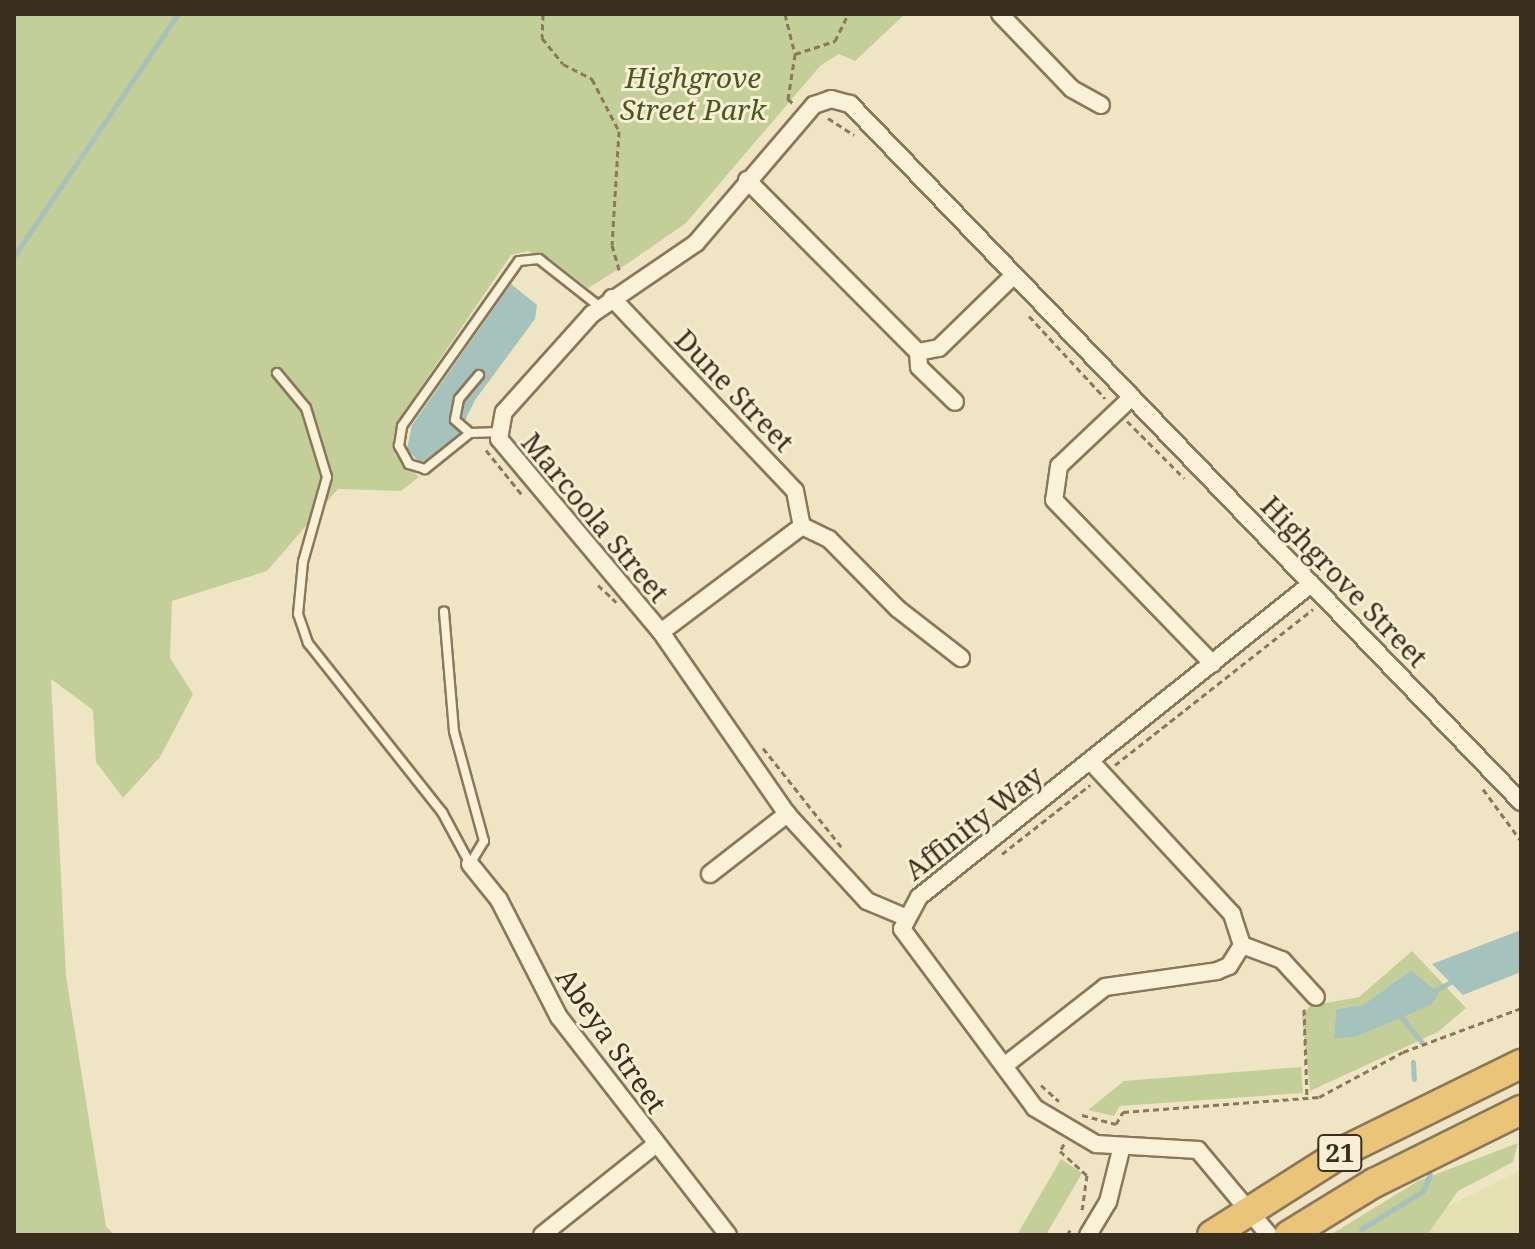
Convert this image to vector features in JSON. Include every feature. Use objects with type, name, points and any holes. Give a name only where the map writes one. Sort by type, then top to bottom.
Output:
[{"type":"highway","name":"21","points":[[1212,1235],[1248,1209],[1434,1102],[1521,1064]]},
{"type":"highway","name":"21","points":[[1289,1235],[1374,1183],[1521,1110]]},
{"type":"street","points":[[1000,14],[1072,89],[1101,105]]},
{"type":"street","name":"Marcoola Street","points":[[831,99],[800,109],[696,243],[600,301],[504,412],[491,433],[624,596],[661,632],[787,814],[867,901],[905,917]]},
{"type":"street","name":"Highgrove Street","points":[[831,99],[850,104],[1132,397],[1305,589],[1521,802]]},
{"type":"street","points":[[747,180],[918,352],[919,367],[955,402]]},
{"type":"street","points":[[918,352],[939,348],[1014,275]]},
{"type":"street","name":"Dune Street","points":[[600,301],[795,491],[802,526]]},
{"type":"street","points":[[1132,397],[1059,466],[1054,500],[1213,664]]},
{"type":"street","points":[[661,632],[802,526],[829,539],[898,609],[961,658]]},
{"type":"street","name":"Affinity Way","points":[[1269,1235],[1198,1150],[1181,1144],[1121,1150],[1068,1133],[1035,1108],[1010,1061],[905,943],[905,917],[919,897],[1097,768],[1213,664],[1305,589]]},
{"type":"street","points":[[1010,1061],[1105,987],[1217,971],[1229,966],[1242,945],[1232,914],[1097,768]]},
{"type":"street","points":[[710,874],[787,814]]},
{"type":"street","name":"Abeya Street","points":[[470,864],[499,900],[559,1017],[655,1145],[728,1235]]},
{"type":"street","points":[[1242,945],[1282,960],[1316,997]]},
{"type":"street","points":[[542,1235],[655,1145]]},
{"type":"street","points":[[1088,1235],[1108,1202],[1121,1150]]},
{"type":"lane","points":[[470,433],[425,469],[409,464],[399,446],[402,426],[511,269],[539,259],[600,301]]},
{"type":"lane","points":[[277,373],[306,408],[327,477],[301,577],[298,614],[308,643],[442,812],[470,864]]},
{"type":"lane","points":[[479,375],[454,411],[458,426],[470,433],[491,433]]},
{"type":"lane","points":[[444,611],[454,731],[484,841],[470,864]]},
{"type":"path","points":[[543,14],[542,38],[563,64],[592,79],[619,131],[612,245],[620,273]]},
{"type":"path","points":[[785,14],[795,54],[788,99],[817,125],[839,120],[858,138]]},
{"type":"path","points":[[795,54],[835,41],[848,14]]},
{"type":"path","points":[[784,116],[800,109]]},
{"type":"path","points":[[600,301],[620,273],[634,265]]},
{"type":"path","points":[[1001,287],[1196,490]]},
{"type":"path","points":[[491,433],[489,460],[529,502]]},
{"type":"path","points":[[595,581],[613,604],[624,596]]},
{"type":"path","points":[[1305,589],[1314,609],[1324,620]]},
{"type":"path","points":[[992,862],[1097,768],[1314,609]]},
{"type":"path","points":[[759,743],[846,852]]},
{"type":"path","points":[[1480,785],[1521,841]]},
{"type":"path","points":[[1307,1098],[1299,1013],[1316,997]]},
{"type":"path","points":[[1067,1235],[1088,1191],[1080,1164],[1060,1151],[1076,1113],[1116,1124],[1123,1112],[1307,1098],[1403,1052],[1435,1044],[1521,1008]]},
{"type":"path","points":[[1010,1061],[1068,1108]]},
{"type":"shaded area","points":[[1520,1170],[1521,1235],[1391,1235]]},
{"type":"green space","name":"Highgrove Street Park","points":[[14,14],[905,14],[855,61],[839,54],[820,66],[686,223],[588,288],[549,258],[528,251],[511,255],[397,422],[395,455],[419,477],[401,491],[338,489],[267,571],[172,601],[170,658],[193,694],[160,757],[123,798],[96,762],[93,710],[51,679],[66,976],[106,1226],[114,1235],[14,1235]]},
{"type":"green space","points":[[1412,951],[1466,1008],[1438,1032],[1310,1091],[1302,1016],[1310,1006],[1359,997]],"holes":[[[1411,970],[1334,1038],[1336,1009],[1363,1005]]]},
{"type":"green space","points":[[1301,1067],[1303,1093],[1120,1106],[1114,1116],[1088,1110],[1124,1081]]},
{"type":"green space","points":[[1518,1143],[1513,1162],[1458,1191],[1427,1235],[1330,1235],[1418,1181]]},
{"type":"green space","points":[[1061,1159],[1082,1173],[1046,1235],[1017,1235]]},
{"type":"water","points":[[511,284],[537,305],[535,319],[475,400],[454,443],[420,463],[407,449],[412,425]]},
{"type":"water","points":[[1521,930],[1521,972],[1463,995],[1432,964]]},
{"type":"water","points":[[1411,970],[1439,994],[1431,1005],[1355,1037],[1334,1038],[1336,1009],[1363,1005]]},
{"type":"waterway","points":[[14,256],[178,14]]},
{"type":"waterway","points":[[1430,993],[1456,979]]},
{"type":"waterway","points":[[1398,1013],[1422,1043]]},
{"type":"waterway","points":[[1413,1062],[1414,1079]]},
{"type":"waterway","points":[[1361,1229],[1423,1191],[1430,1174]]}]
